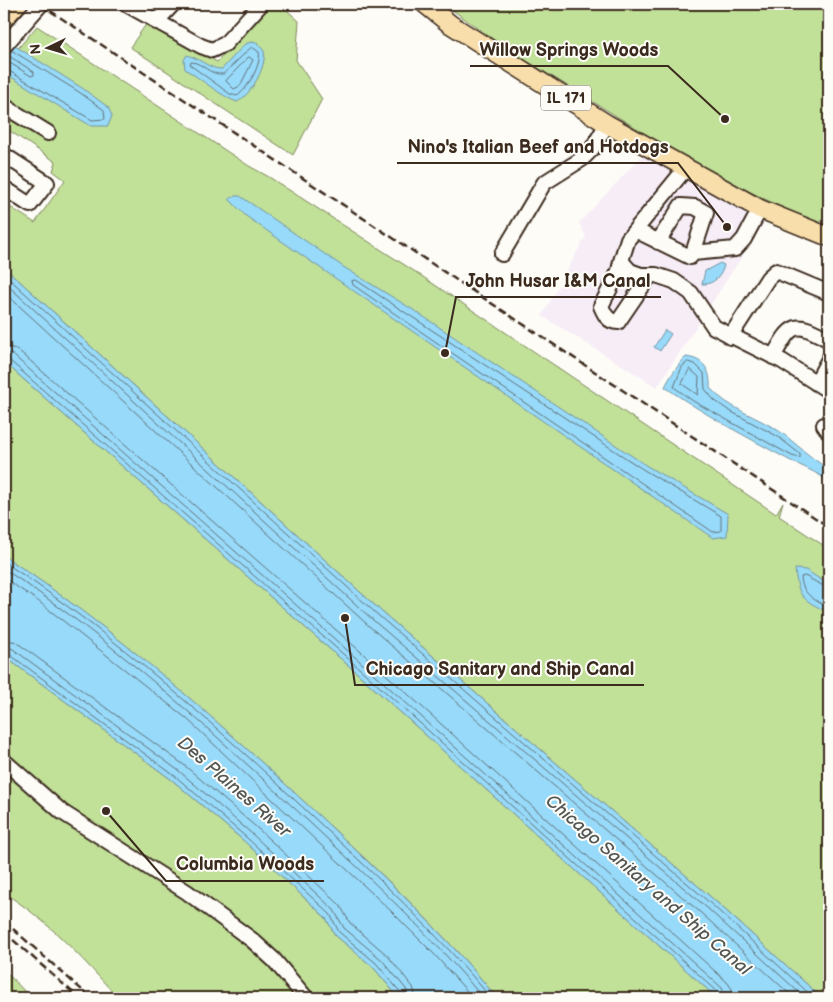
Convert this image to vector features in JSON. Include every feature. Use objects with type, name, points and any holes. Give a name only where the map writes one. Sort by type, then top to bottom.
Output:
[{"type":"main road","points":[[4,18],[17,4]]},
{"type":"main road","name":"IL 171","points":[[425,4],[450,24],[607,124],[685,169],[760,209],[829,237]]},
{"type":"street","points":[[10,4],[25,22]]},
{"type":"street","points":[[4,46],[41,4]]},
{"type":"street","points":[[126,4],[206,49],[212,50],[225,44],[261,4]]},
{"type":"street","points":[[156,22],[173,4]]},
{"type":"street","points":[[4,106],[48,133]]},
{"type":"street","points":[[502,254],[544,183],[582,159],[592,149],[607,124]]},
{"type":"street","points":[[4,155],[47,183],[30,206],[4,188]]},
{"type":"street","points":[[650,275],[618,322],[613,322],[605,316],[601,306],[619,271],[628,239],[637,231],[685,169]]},
{"type":"street","points":[[637,231],[682,255],[690,257],[694,253],[706,213],[695,207],[681,206],[658,242]]},
{"type":"street","points":[[694,253],[735,249],[744,239],[760,209]]},
{"type":"street","points":[[621,261],[630,271],[674,281],[691,292],[714,328],[773,357],[829,391]]},
{"type":"street","points":[[730,337],[768,278],[776,270],[829,293]]},
{"type":"street","points":[[773,357],[787,332],[794,327],[802,327],[829,340]]},
{"type":"street","points":[[816,383],[829,359]]},
{"type":"street","points":[[4,761],[62,812],[187,892],[245,935],[274,960],[306,998]]},
{"type":"shaded area","points":[[137,4],[181,4],[165,21]]},
{"type":"shaded area","points":[[643,155],[765,221],[657,387],[542,316],[586,236],[579,223]]},
{"type":"green space","points":[[270,4],[280,4],[299,21],[296,60],[322,99],[293,155],[130,47],[147,23],[217,62]]},
{"type":"green space","points":[[444,4],[829,4],[829,212],[818,225],[699,167],[501,45]]},
{"type":"green space","points":[[37,26],[249,166],[417,273],[776,514],[783,502],[779,516],[829,549],[829,998],[822,998],[713,899],[382,612],[4,267],[4,203],[35,223],[65,180],[53,171],[56,162],[4,127],[4,65]]},
{"type":"green space","points":[[4,362],[357,673],[717,998],[497,998],[455,949],[410,902],[241,744],[126,645],[46,584],[4,556]]},
{"type":"green space","points":[[4,656],[172,780],[244,841],[326,918],[335,935],[373,967],[399,998],[118,998],[79,955],[36,915],[4,893]]},
{"type":"green space","points":[[4,970],[31,998],[4,998]]},
{"type":"water","points":[[4,39],[82,88],[108,107],[112,116],[108,126],[91,126],[4,72]]},
{"type":"water","points":[[257,43],[264,51],[263,64],[257,80],[248,93],[237,102],[218,92],[185,69],[184,60],[187,55],[214,68],[222,69],[245,44]]},
{"type":"water","points":[[240,196],[345,268],[415,311],[647,466],[728,514],[727,536],[713,538],[300,254],[246,216],[229,199]]},
{"type":"water","points":[[720,263],[724,265],[719,276],[710,283],[702,284],[705,271]]},
{"type":"water","points":[[4,267],[382,612],[713,899],[822,998],[717,998],[357,673],[4,362]]},
{"type":"water","points":[[665,330],[671,334],[660,351],[654,347]]},
{"type":"water","points":[[686,357],[697,360],[705,366],[708,371],[710,388],[717,395],[734,407],[779,431],[829,469],[829,482],[815,472],[789,460],[694,407],[665,387],[674,371]]},
{"type":"water","name":"Des Plaines River","points":[[4,556],[125,644],[239,742],[408,901],[454,948],[497,998],[399,998],[373,967],[335,935],[326,918],[244,841],[172,780],[4,656]]},
{"type":"water","points":[[795,569],[806,570],[829,585],[829,613],[803,597],[798,587]]},
{"type":"railway","points":[[40,4],[829,527]]},
{"type":"railway","points":[[4,921],[91,998]]},
{"type":"railway","points":[[4,932],[79,998]]},
{"type":"place","name":"Willow Springs Woods","points":[[725,119]]},
{"type":"place","name":"Nino's Italian Beef and Hotdogs","points":[[727,227]]},
{"type":"place","name":"John Husar I&M Canal","points":[[445,353]]},
{"type":"place","name":"Chicago Sanitary and Ship Canal","points":[[345,618]]},
{"type":"place","name":"Columbia Woods","points":[[106,811]]}]
